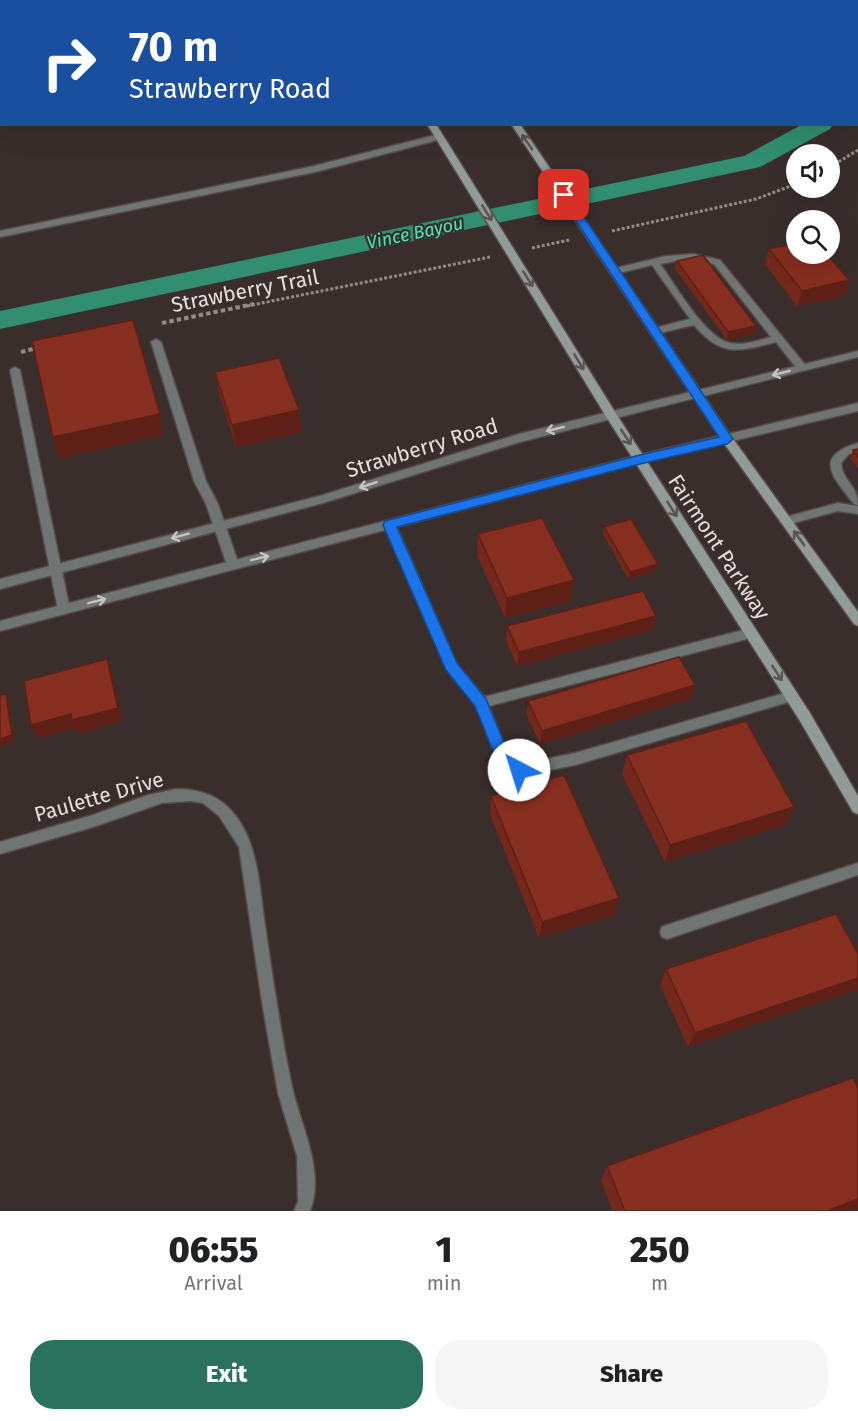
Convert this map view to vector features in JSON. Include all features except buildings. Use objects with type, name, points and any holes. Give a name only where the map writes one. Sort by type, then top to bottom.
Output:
[{"type":"main road","name":"Fairmont Parkway","points":[[432,126],[612,415],[792,696],[858,808]]},
{"type":"main road","points":[[516,126],[727,439],[858,621]]},
{"type":"street","points":[[0,234],[315,169],[439,137]]},
{"type":"street","points":[[615,272],[655,263],[700,257],[717,262],[802,368]]},
{"type":"street","points":[[655,263],[711,339],[733,347],[779,338]]},
{"type":"street","points":[[655,331],[696,321]]},
{"type":"street","points":[[156,342],[200,482],[220,525],[233,565]]},
{"type":"street","name":"Strawberry Road","points":[[0,584],[323,499],[519,438],[858,354]]},
{"type":"street","points":[[15,370],[64,610]]},
{"type":"street","points":[[0,626],[640,459],[858,407]]},
{"type":"street","points":[[858,447],[840,452],[835,458],[835,466],[858,501]]},
{"type":"street","points":[[786,521],[838,507],[858,510]]},
{"type":"street","points":[[390,525],[451,666],[481,703],[497,744],[519,770],[575,759],[792,696]]},
{"type":"street","points":[[481,703],[751,633]]},
{"type":"street","name":"Paulette Drive","points":[[0,848],[173,795],[206,798],[234,824],[246,847],[269,1002],[286,1093],[305,1156],[306,1201],[302,1211]]},
{"type":"street","points":[[667,932],[858,869]]},
{"type":"path","points":[[840,161],[858,150]]},
{"type":"path","points":[[612,231],[747,201],[786,187]]},
{"type":"path","points":[[529,249],[577,238]]},
{"type":"path","name":"Strawberry Trail","points":[[162,323],[496,256]]},
{"type":"path","points":[[12,354],[46,346]]},
{"type":"waterway","name":"Vince Bayou","points":[[0,320],[751,162],[818,126]]},
{"type":"route","points":[[519,770],[497,744],[481,703],[451,666],[390,525],[640,459],[727,439],[564,195]]}]
